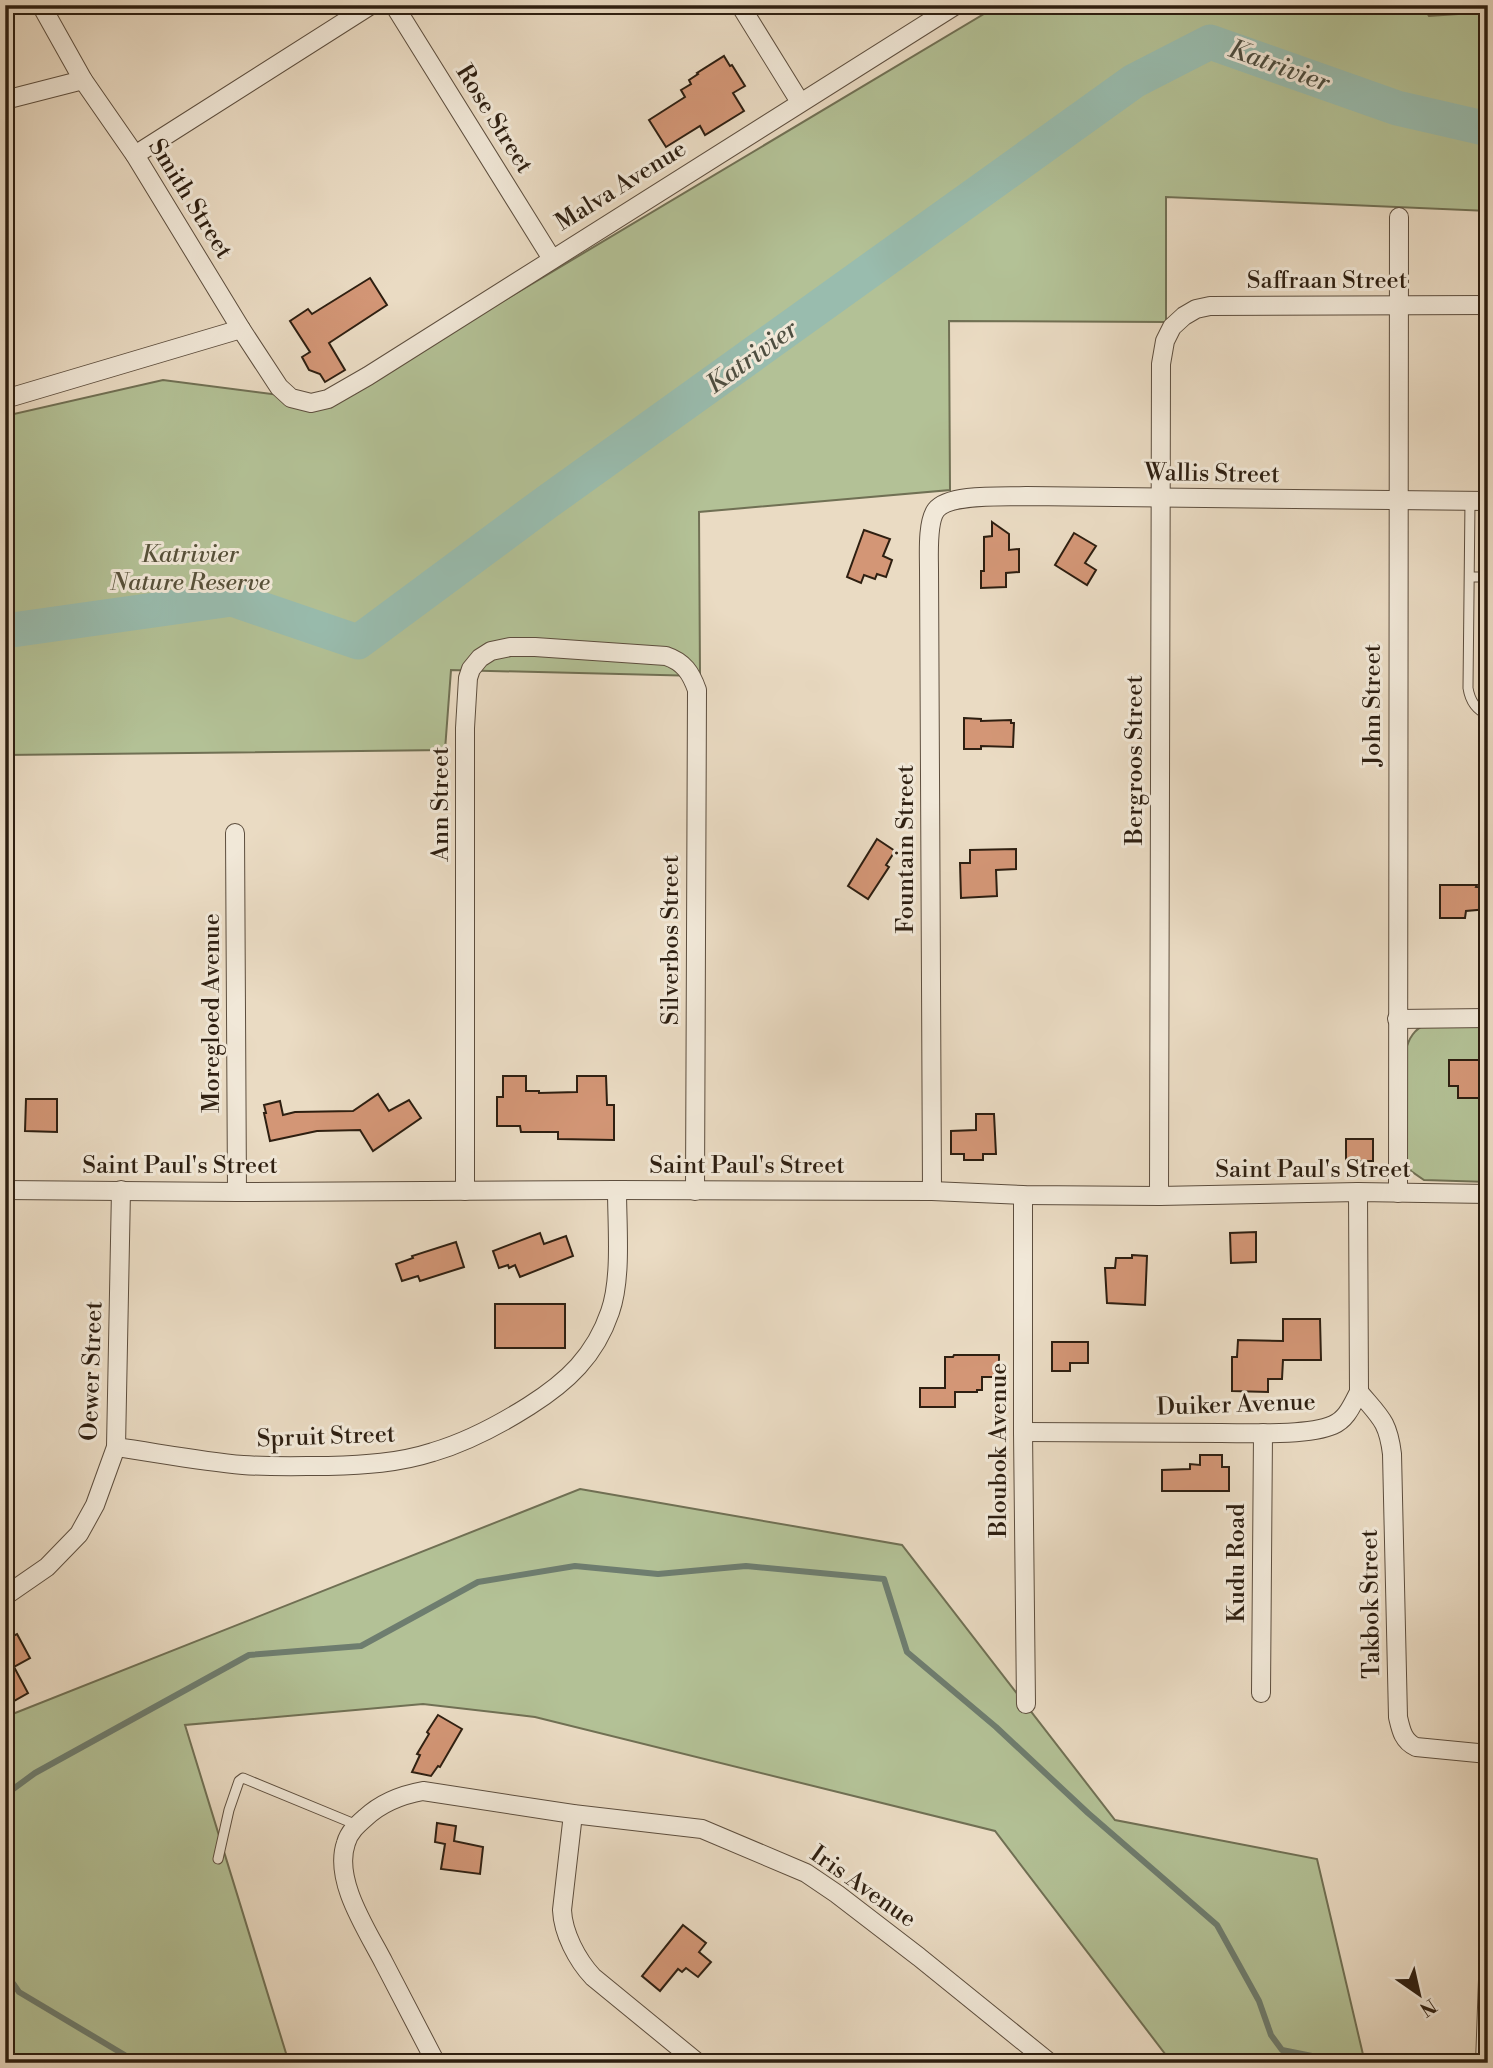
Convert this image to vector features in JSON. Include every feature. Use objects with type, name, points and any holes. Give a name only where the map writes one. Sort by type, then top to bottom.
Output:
[{"type":"street","name":"Smith Street","points":[[41,5],[83,79],[135,155],[241,329],[284,393],[295,400],[311,403]]},
{"type":"street","points":[[135,155],[370,5]]},
{"type":"street","name":"Rose Street","points":[[394,5],[552,259]]},
{"type":"street","points":[[740,5],[800,103]]},
{"type":"street","name":"Malva Avenue","points":[[311,403],[328,399],[368,376],[956,5]]},
{"type":"street","points":[[5,100],[83,79]]},
{"type":"street","name":"John Street","points":[[1398,1192],[1399,217]]},
{"type":"street","name":"Saffraan Street","points":[[1172,327],[1196,309],[1210,306],[1488,305]]},
{"type":"street","name":"Bergroos Street","points":[[1158,1196],[1161,364],[1165,341],[1172,327]]},
{"type":"street","points":[[5,400],[241,329]]},
{"type":"street","name":"Wallis Street","points":[[937,508],[948,502],[969,498],[1026,496],[1479,501]]},
{"type":"street","name":"Fountain Street","points":[[932,1191],[929,542],[937,508]]},
{"type":"street","name":"Ann Street","points":[[465,1191],[465,728],[467,684],[471,669],[480,658],[491,651],[510,647],[666,656],[685,667],[692,676],[697,691]]},
{"type":"street","name":"Silverbos Street","points":[[695,1191],[697,691]]},
{"type":"street","name":"Moregloed Avenue","points":[[235,833],[237,1192]]},
{"type":"street","points":[[1397,1018],[1488,1018]]},
{"type":"street","name":"Saint Paul's Street","points":[[5,1190],[932,1191],[1158,1196],[1358,1192],[1488,1194]]},
{"type":"street","name":"Oewer Street","points":[[5,1596],[47,1567],[79,1534],[95,1505],[116,1447],[121,1190]]},
{"type":"street","name":"Spruit Street","points":[[116,1447],[243,1465],[358,1465],[391,1462],[433,1453],[506,1421],[557,1388],[584,1360],[605,1326],[617,1282],[617,1190]]},
{"type":"street","points":[[1358,1192],[1359,1392]]},
{"type":"street","name":"Bloubok Avenue","points":[[1023,1195],[1026,1704]]},
{"type":"street","name":"Duiker Avenue","points":[[1023,1432],[1263,1433],[1314,1430],[1341,1421],[1359,1392]]},
{"type":"street","name":"Takbok Street","points":[[1359,1392],[1382,1418],[1389,1431],[1392,1454],[1398,1717],[1401,1729],[1408,1741],[1416,1747],[1488,1754]]},
{"type":"street","name":"Kudu Road","points":[[1261,1693],[1263,1433]]},
{"type":"street","name":"Iris Avenue","points":[[357,1825],[387,1802],[423,1791],[573,1814],[702,1829],[806,1873],[919,1957],[1050,2063]]},
{"type":"street","points":[[573,1814],[562,1910],[564,1923],[577,1955],[593,1977],[698,2063]]},
{"type":"street","points":[[357,1825],[346,1840],[345,1846],[344,1869],[347,1886],[361,1919],[436,2063]]},
{"type":"street","points":[[1485,2063],[1488,1980]]},
{"type":"lane","points":[[1479,501],[1470,577],[1468,688],[1473,703],[1488,715]]},
{"type":"lane","points":[[1470,577],[1488,577]]},
{"type":"lane","points":[[218,1859],[229,1810],[239,1781],[243,1778],[357,1825]]},
{"type":"green space","name":"Katrivier Nature Reserve","points":[[999,5],[1422,5],[1429,16],[1488,12],[1488,211],[1166,197],[1166,322],[949,321],[950,490],[699,512],[700,676],[451,670],[445,750],[5,755],[5,416],[163,380],[334,402]]},
{"type":"green space","points":[[1428,1023],[1488,1023],[1488,1182],[1424,1180],[1411,1171],[1407,1160],[1407,1046],[1415,1032]]},
{"type":"green space","points":[[580,1489],[902,1545],[1115,1820],[1317,1859],[1365,2063],[1172,2063],[995,1831],[535,1717],[423,1704],[185,1725],[289,2063],[5,2063],[5,1717]]},
{"type":"building","points":[[724,56],[745,86],[733,93],[744,111],[705,135],[700,126],[666,147],[649,120],[685,97],[681,90],[691,84],[689,80]]},
{"type":"building","points":[[370,278],[387,305],[329,343],[345,370],[325,382],[320,374],[309,370],[302,357],[310,352],[290,321],[308,309],[312,314]]},
{"type":"building","points":[[992,522],[1009,534],[1009,550],[1019,549],[1019,572],[1006,573],[1006,587],[981,588],[984,537],[992,536]]},
{"type":"building","points":[[864,530],[890,539],[883,556],[892,560],[886,577],[877,574],[875,579],[864,575],[861,583],[847,577]]},
{"type":"building","points":[[1074,533],[1096,546],[1085,563],[1096,570],[1087,585],[1055,565]]},
{"type":"building","points":[[964,718],[981,721],[1011,720],[1011,723],[1014,723],[1013,747],[981,746],[981,749],[964,749]]},
{"type":"building","points":[[877,839],[895,851],[886,865],[889,867],[868,899],[848,886]]},
{"type":"building","points":[[1016,849],[1016,869],[996,870],[997,896],[961,898],[960,863],[970,863],[970,850]]},
{"type":"building","points":[[1440,885],[1477,885],[1476,887],[1488,888],[1488,909],[1466,911],[1465,918],[1440,918]]},
{"type":"building","points":[[1449,1060],[1488,1060],[1488,1098],[1458,1098],[1458,1086],[1449,1086]]},
{"type":"building","points":[[503,1076],[526,1076],[526,1091],[539,1093],[577,1092],[577,1076],[606,1076],[607,1105],[614,1105],[614,1140],[558,1139],[558,1132],[521,1132],[520,1126],[497,1126],[497,1097],[503,1097]]},
{"type":"building","points":[[378,1094],[389,1111],[409,1100],[421,1118],[373,1151],[360,1130],[317,1131],[270,1141],[264,1105],[280,1101],[283,1115],[295,1112],[353,1111]]},
{"type":"building","points":[[26,1099],[57,1099],[57,1132],[25,1131]]},
{"type":"building","points":[[976,1114],[994,1114],[996,1154],[983,1154],[983,1160],[964,1160],[964,1154],[951,1154],[951,1131],[976,1130]]},
{"type":"building","points":[[1346,1139],[1373,1139],[1373,1161],[1346,1161]]},
{"type":"building","points":[[1256,1232],[1256,1262],[1231,1263],[1230,1233]]},
{"type":"building","points":[[540,1233],[544,1244],[566,1236],[573,1256],[520,1277],[515,1265],[499,1268],[493,1251]]},
{"type":"building","points":[[456,1242],[464,1267],[420,1281],[418,1276],[402,1281],[396,1264]]},
{"type":"building","points":[[1132,1255],[1147,1256],[1145,1305],[1107,1303],[1105,1268],[1115,1268],[1116,1258],[1132,1258]]},
{"type":"building","points":[[495,1304],[565,1304],[565,1348],[495,1348]]},
{"type":"building","points":[[1283,1319],[1320,1319],[1321,1360],[1283,1360],[1282,1379],[1268,1379],[1268,1392],[1232,1391],[1232,1357],[1237,1357],[1238,1340],[1283,1341]]},
{"type":"building","points":[[1052,1342],[1088,1342],[1088,1363],[1070,1363],[1070,1371],[1052,1371]]},
{"type":"building","points":[[999,1355],[999,1377],[982,1377],[982,1390],[977,1392],[955,1392],[955,1407],[920,1407],[920,1388],[945,1388],[945,1357]]},
{"type":"building","points":[[1200,1455],[1222,1455],[1222,1467],[1229,1467],[1229,1491],[1162,1491],[1162,1470],[1190,1469],[1190,1464],[1200,1465]]},
{"type":"building","points":[[17,1634],[30,1658],[14,1667],[28,1693],[5,1706],[5,1640]]},
{"type":"building","points":[[438,1715],[462,1729],[440,1767],[438,1766],[431,1776],[412,1772],[420,1755],[417,1754],[429,1734],[427,1732]]},
{"type":"building","points":[[437,1823],[456,1826],[454,1841],[483,1847],[480,1874],[441,1869],[445,1844],[435,1842]]},
{"type":"building","points":[[683,1925],[706,1943],[699,1952],[711,1962],[698,1977],[686,1968],[682,1972],[678,1969],[660,1991],[642,1976]]},
{"type":"waterway","name":"Katrivier","points":[[5,631],[232,599],[358,642],[547,502],[1134,81],[1210,42],[1397,108],[1488,129]]},
{"type":"waterway","points":[[5,1795],[35,1773],[249,1655],[361,1646],[478,1582],[575,1566],[658,1574],[746,1566],[884,1579],[907,1652],[996,1727],[1088,1813],[1217,1925],[1259,2001],[1271,2035],[1282,2050],[1312,2056],[1321,2063]]},
{"type":"waterway","points":[[5,1972],[19,1992],[138,2063]]}]
